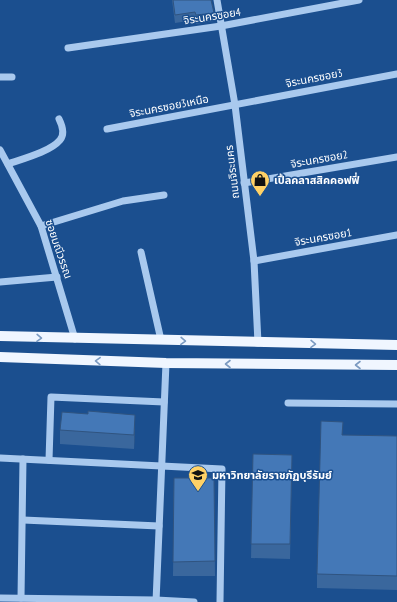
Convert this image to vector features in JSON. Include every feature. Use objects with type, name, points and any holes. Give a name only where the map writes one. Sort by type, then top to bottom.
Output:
[{"type":"main road","points":[[0,336],[75,339],[397,345]]},
{"type":"main road","points":[[0,357],[166,363],[397,365]]},
{"type":"street","name":"ถนนจิระนคร","points":[[217,0],[235,104],[254,261],[258,343]]},
{"type":"street","name":"จิระนครซอย4","points":[[68,48],[222,26],[359,0]]},
{"type":"street","name":"จิระนครซอย3","points":[[235,104],[397,74]]},
{"type":"street","points":[[0,77],[12,77]]},
{"type":"street","name":"จิระนครซอย3เหนือ","points":[[107,128],[235,104]]},
{"type":"street","points":[[8,164],[37,154],[60,140],[63,133],[59,119]]},
{"type":"street","name":"ซอยมณีวรรณ","points":[[0,150],[41,226],[75,339]]},
{"type":"street","name":"จิระนครซอย2","points":[[244,183],[397,157]]},
{"type":"street","points":[[41,226],[123,202],[164,195]]},
{"type":"street","name":"จิระนครซอย1","points":[[254,261],[397,235]]},
{"type":"street","points":[[141,252],[161,340]]},
{"type":"street","points":[[0,282],[57,277]]},
{"type":"street","points":[[156,601],[166,363]]},
{"type":"street","points":[[49,460],[51,397],[164,402]]},
{"type":"street","points":[[288,403],[397,404]]},
{"type":"street","points":[[0,458],[222,469],[220,602]]},
{"type":"street","points":[[21,598],[23,459]]},
{"type":"street","points":[[23,520],[159,526]]},
{"type":"street","points":[[0,598],[194,602]]},
{"type":"building","points":[[173,0],[211,0],[214,13],[196,15],[195,12],[175,15]]},
{"type":"building","points":[[88,411],[135,415],[134,435],[60,430],[62,412],[88,414]]},
{"type":"building","points":[[321,421],[343,422],[342,435],[397,436],[397,576],[317,574]]},
{"type":"building","points":[[253,454],[292,455],[290,544],[251,544]]},
{"type":"building","points":[[174,478],[214,478],[215,561],[173,562]]},
{"type":"place","name":"เปิ้ลคลาสสิคคอฟฟี่","points":[[260,197]]},
{"type":"place","name":"มหาวิทยาลัยราชภัฏบุรีรัมย์","points":[[198,492]]}]
